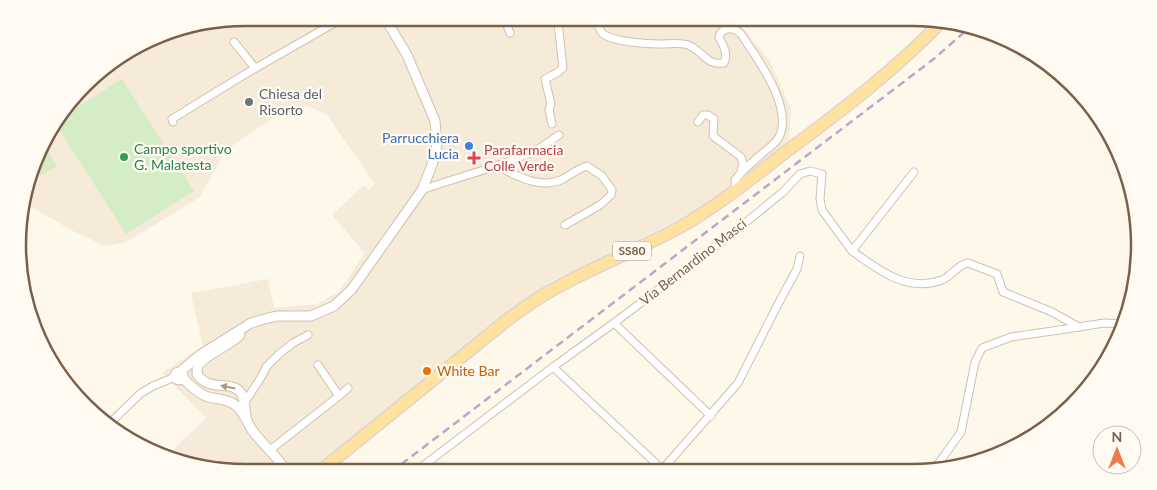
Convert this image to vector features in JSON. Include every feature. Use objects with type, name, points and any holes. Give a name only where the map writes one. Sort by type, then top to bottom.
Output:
[{"type":"main road","name":"SS80","points":[[329,464],[530,303],[556,287],[671,232],[709,209],[870,88],[935,28]]},
{"type":"street","points":[[173,122],[172,119],[255,68],[329,26]]},
{"type":"street","points":[[113,420],[140,393],[180,375],[200,355],[251,323],[268,318],[311,316],[334,306],[352,289],[422,190],[432,165],[436,145],[434,120],[407,55],[390,26]]},
{"type":"street","points":[[507,26],[510,33]]},
{"type":"street","points":[[552,124],[545,79],[563,68],[559,26]]},
{"type":"street","points":[[598,26],[602,33],[611,37],[647,44],[684,44],[693,47],[710,62],[717,64],[724,63],[726,57],[726,51],[719,37],[720,33],[730,28],[740,33],[764,68],[777,95],[782,116],[778,140],[741,172],[735,180],[736,189]]},
{"type":"street","points":[[234,42],[255,68]]},
{"type":"street","points":[[698,122],[703,116],[708,115],[714,119],[713,136],[741,158],[743,164],[741,172]]},
{"type":"street","points":[[422,190],[497,166],[537,149],[559,135]]},
{"type":"street","points":[[497,166],[531,182],[552,183],[587,166],[602,176],[612,190],[611,195],[600,205],[566,225]]},
{"type":"street","name":"Via Bernardino Masci","points":[[426,464],[724,240],[783,192],[800,174],[810,170],[822,174],[820,199],[822,210],[852,251]]},
{"type":"street","points":[[914,172],[852,251],[884,273],[899,280],[915,284],[929,283],[947,278],[964,264],[968,263],[997,274],[1003,292],[1052,312],[1078,327]]},
{"type":"street","points":[[668,464],[738,383],[797,269],[800,256]]},
{"type":"street","points":[[247,420],[242,394],[230,386],[203,382],[197,374],[197,367],[210,355],[232,342],[251,323]]},
{"type":"street","points":[[614,323],[711,416]]},
{"type":"street","points":[[939,462],[961,432],[975,362],[982,348],[1011,337],[1104,323],[1116,324]]},
{"type":"street","points":[[245,402],[267,366],[293,343],[308,336]]},
{"type":"street","points":[[318,365],[339,396]]},
{"type":"street","points":[[553,367],[655,464]]},
{"type":"street","points":[[180,375],[196,391],[228,401],[237,406],[252,430],[281,464]]},
{"type":"street","points":[[270,450],[348,388]]},
{"type":"shaded area","points":[[245,26],[741,26],[770,61],[791,109],[789,141],[772,156],[707,204],[616,252],[552,281],[494,323],[319,464],[216,462],[172,451],[206,418],[162,373],[203,346],[191,293],[268,279],[274,308],[317,304],[339,292],[365,253],[332,215],[364,185],[368,190],[375,184],[327,115],[308,106],[293,107],[276,116],[226,150],[199,198],[126,242],[105,246],[71,230],[32,207],[30,204],[34,188],[49,148],[63,123],[90,90],[123,63],[148,49],[175,38],[216,28]]},
{"type":"green space","name":"Campo sportivo G. Malatesta","points":[[122,79],[194,191],[126,234],[59,130],[73,110]]},
{"type":"green space","points":[[48,151],[57,166],[40,176],[39,173]]},
{"type":"railway","points":[[402,464],[935,58],[964,33]]},
{"type":"place","name":"Chiesa del Risorto","points":[[249,102]]},
{"type":"place","name":"Parrucchiera Lucia","points":[[469,146]]},
{"type":"place","name":"Campo sportivo G. Malatesta","points":[[124,157]]},
{"type":"place","name":"Parafarmacia Colle Verde","points":[[474,158]]},
{"type":"place","name":"White Bar","points":[[427,371]]}]
